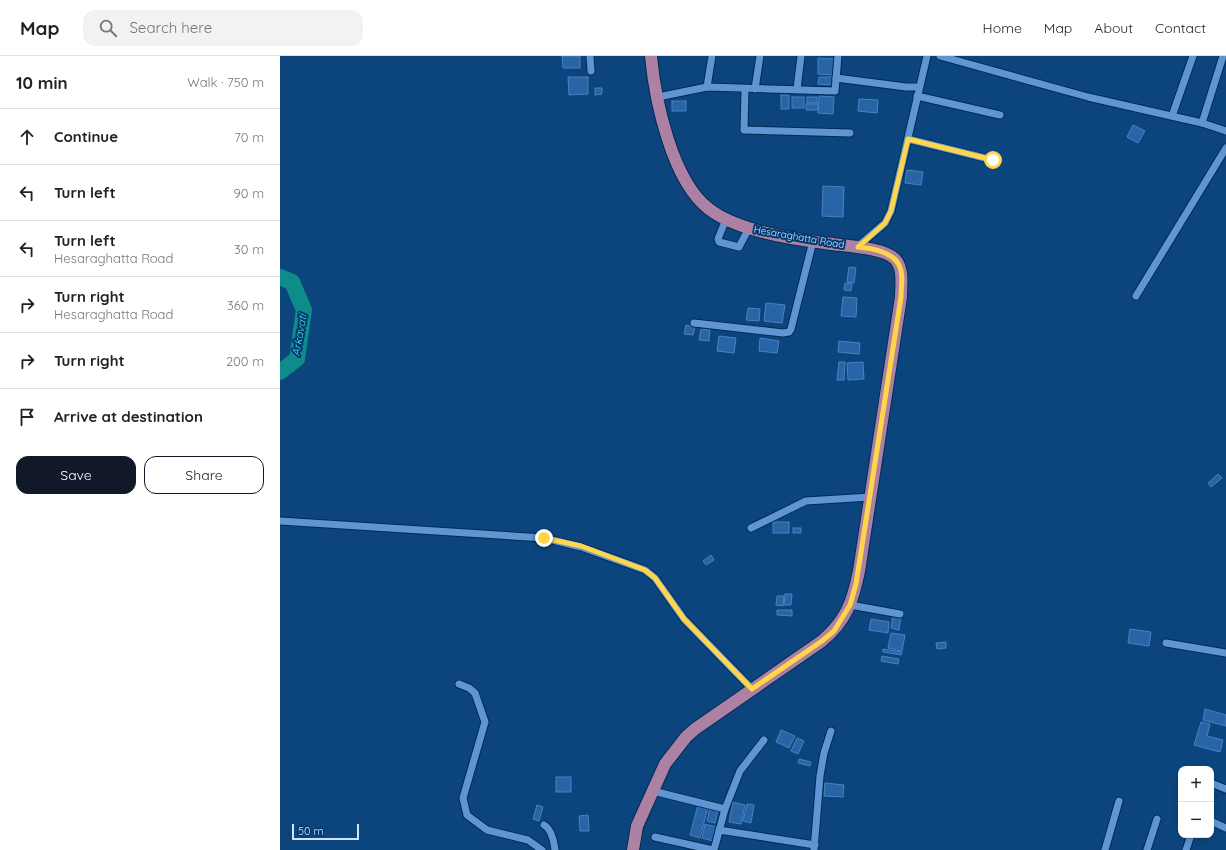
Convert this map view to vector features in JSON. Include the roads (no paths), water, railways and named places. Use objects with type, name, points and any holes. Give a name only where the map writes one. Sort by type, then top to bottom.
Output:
[{"type":"main road","name":"Hesaraghatta Road","points":[[633,850],[637,826],[652,791],[665,764],[686,737],[695,729],[822,641],[834,631],[850,605],[856,584],[870,497],[901,297],[902,276],[900,266],[894,258],[870,248],[813,241],[763,232],[726,219],[708,209],[695,196],[677,165],[664,125],[652,75],[651,56]]},
{"type":"street","points":[[590,56],[591,71]]},
{"type":"street","points":[[707,87],[712,56]]},
{"type":"street","points":[[755,89],[760,56]]},
{"type":"street","points":[[797,89],[801,56]]},
{"type":"street","points":[[658,97],[707,87],[835,91],[838,56]]},
{"type":"street","points":[[858,247],[885,223],[891,211],[927,56]]},
{"type":"street","points":[[940,56],[1088,97],[1202,122],[1226,131]]},
{"type":"street","points":[[1172,116],[1193,56]]},
{"type":"street","points":[[1202,122],[1223,56]]},
{"type":"street","points":[[836,78],[906,88],[919,88]]},
{"type":"street","points":[[745,89],[744,130],[850,134]]},
{"type":"street","points":[[917,96],[1000,115]]},
{"type":"street","points":[[908,139],[993,160]]},
{"type":"street","points":[[1136,296],[1226,148]]},
{"type":"street","points":[[726,219],[718,239],[719,242],[739,247],[749,228]]},
{"type":"street","points":[[694,323],[783,333],[789,332],[813,241]]},
{"type":"street","points":[[751,528],[806,501],[870,497]]},
{"type":"street","points":[[280,521],[544,538],[581,546],[645,570],[655,578],[684,619],[752,689]]},
{"type":"street","points":[[850,605],[900,614]]},
{"type":"street","points":[[1166,643],[1226,653]]},
{"type":"street","points":[[459,684],[469,688],[475,693],[485,722],[463,798],[467,815],[487,830],[528,840],[542,850]]},
{"type":"street","points":[[719,830],[815,848],[820,776],[824,753],[831,731]]},
{"type":"street","points":[[655,837],[713,850],[725,809],[740,771],[764,740]]},
{"type":"street","points":[[1214,784],[1226,789]]},
{"type":"street","points":[[652,791],[725,809]]},
{"type":"street","points":[[1105,850],[1119,801]]},
{"type":"street","points":[[1147,850],[1157,819]]},
{"type":"street","points":[[1214,822],[1226,828]]},
{"type":"street","points":[[544,825],[547,826],[556,850]]},
{"type":"street","points":[[1186,850],[1190,838]]},
{"type":"waterway","name":"Arkavati","points":[[280,277],[292,282],[304,310],[297,359],[280,372]]}]
